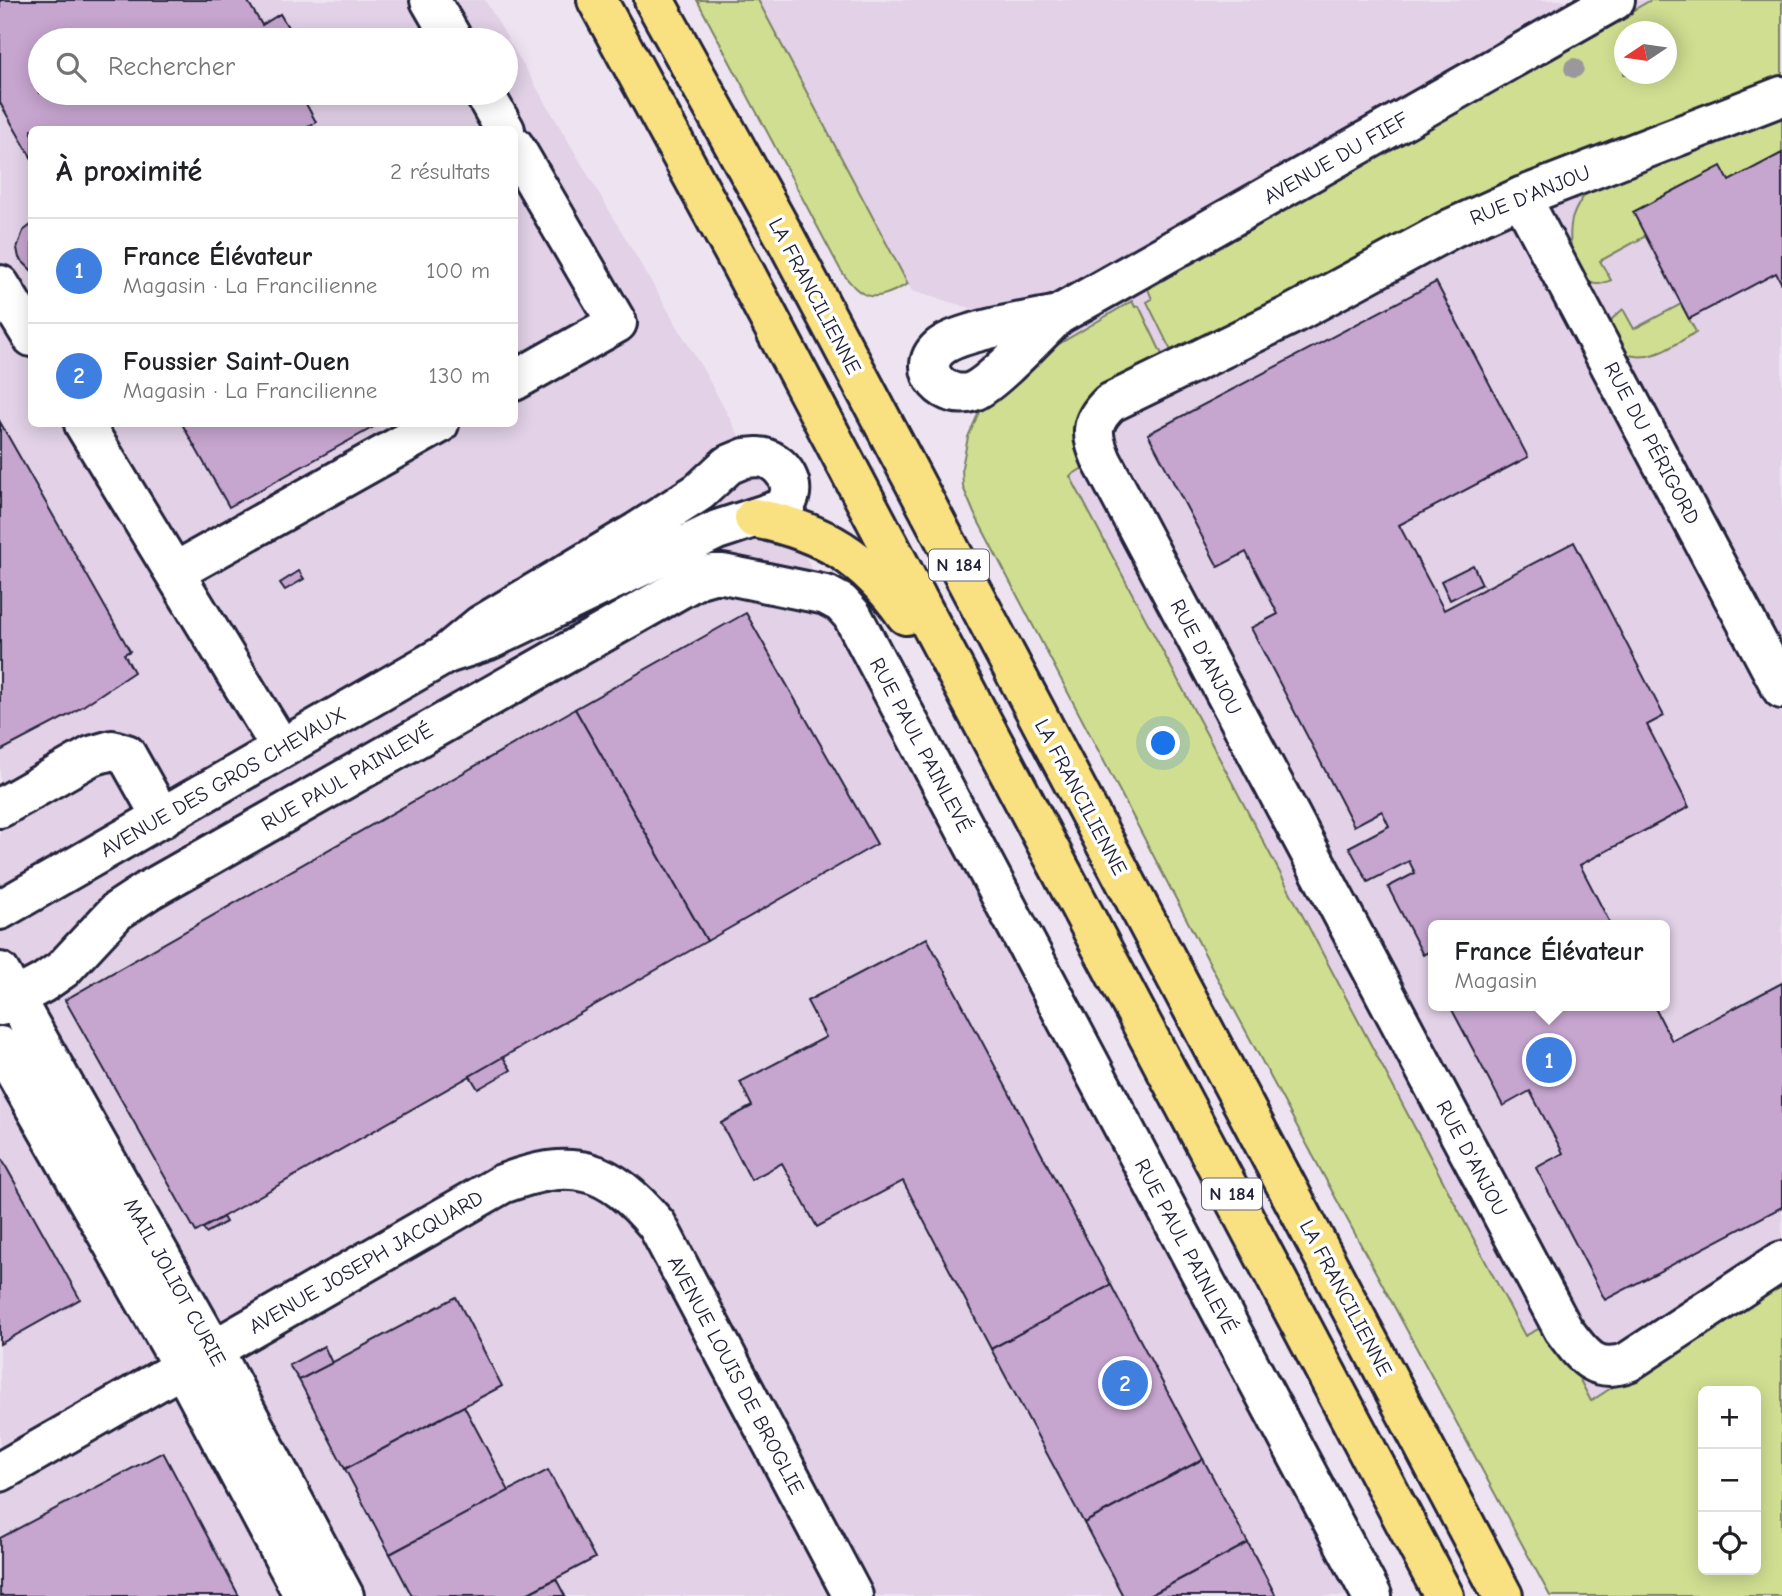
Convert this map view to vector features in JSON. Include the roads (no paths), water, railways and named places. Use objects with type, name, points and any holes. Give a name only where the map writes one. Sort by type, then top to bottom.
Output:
[{"type":"highway","name":"N 184","points":[[597,0],[742,267],[1444,1596]]},
{"type":"highway","name":"LA FRANCILIENNE","points":[[653,0],[786,239],[1503,1596]]},
{"type":"highway","points":[[754,518],[794,527],[835,545],[855,558],[883,584],[906,614],[1019,792]]},
{"type":"highway","points":[[1409,1418],[1509,1596]]},
{"type":"street","points":[[430,0],[446,28]]},
{"type":"street","name":"AVENUE DU FIEF","points":[[1058,315],[1615,0]]},
{"type":"street","name":"RUE D'ANJOU","points":[[1782,96],[1521,197],[1452,228],[1289,316],[1110,403],[1099,414],[1094,425],[1094,442],[1102,461],[1550,1305],[1563,1329],[1583,1356],[1601,1366],[1614,1367],[1628,1362],[1782,1261]]},
{"type":"street","points":[[491,105],[503,126]]},
{"type":"street","points":[[518,153],[617,323],[518,379]]},
{"type":"street","name":"RUE DU PÉRIGORD","points":[[1521,197],[1782,690]]},
{"type":"street","points":[[0,285],[28,330]]},
{"type":"street","points":[[86,427],[281,748]]},
{"type":"street","points":[[175,572],[434,427]]},
{"type":"street","points":[[764,457],[776,463],[786,475],[790,495],[781,509],[716,530],[489,640],[446,654],[481,625],[573,572],[699,492],[728,466],[745,458],[764,457]]},
{"type":"street","name":"RUE PAUL PAINLEVÉ","points":[[5,992],[63,969],[117,911],[131,901],[705,575],[723,574],[826,595],[841,603],[852,615],[1371,1596]]},
{"type":"street","name":"AVENUE DES GROS CHEVAUX","points":[[0,910],[446,654]]},
{"type":"street","points":[[0,808],[91,756],[111,750],[126,754],[162,818]]},
{"type":"street","name":"MAIL JOLIOT CURIE","points":[[5,992],[198,1358],[304,1596]]},
{"type":"street","name":"MAIL JOLIOT CURIE","points":[[0,1046],[198,1358],[344,1596]]},
{"type":"street","name":"AVENUE JOSEPH JACQUARD","points":[[0,1472],[502,1184],[529,1174],[551,1170],[572,1169],[596,1174]]},
{"type":"street","name":"AVENUE LOUIS DE BROGLIE","points":[[596,1174],[613,1182],[637,1200],[657,1225],[853,1596]]},
{"type":"place","name":"France Élévateur","points":[[1549,1060]]},
{"type":"place","name":"Foussier Saint-Ouen","points":[[1125,1383]]}]
